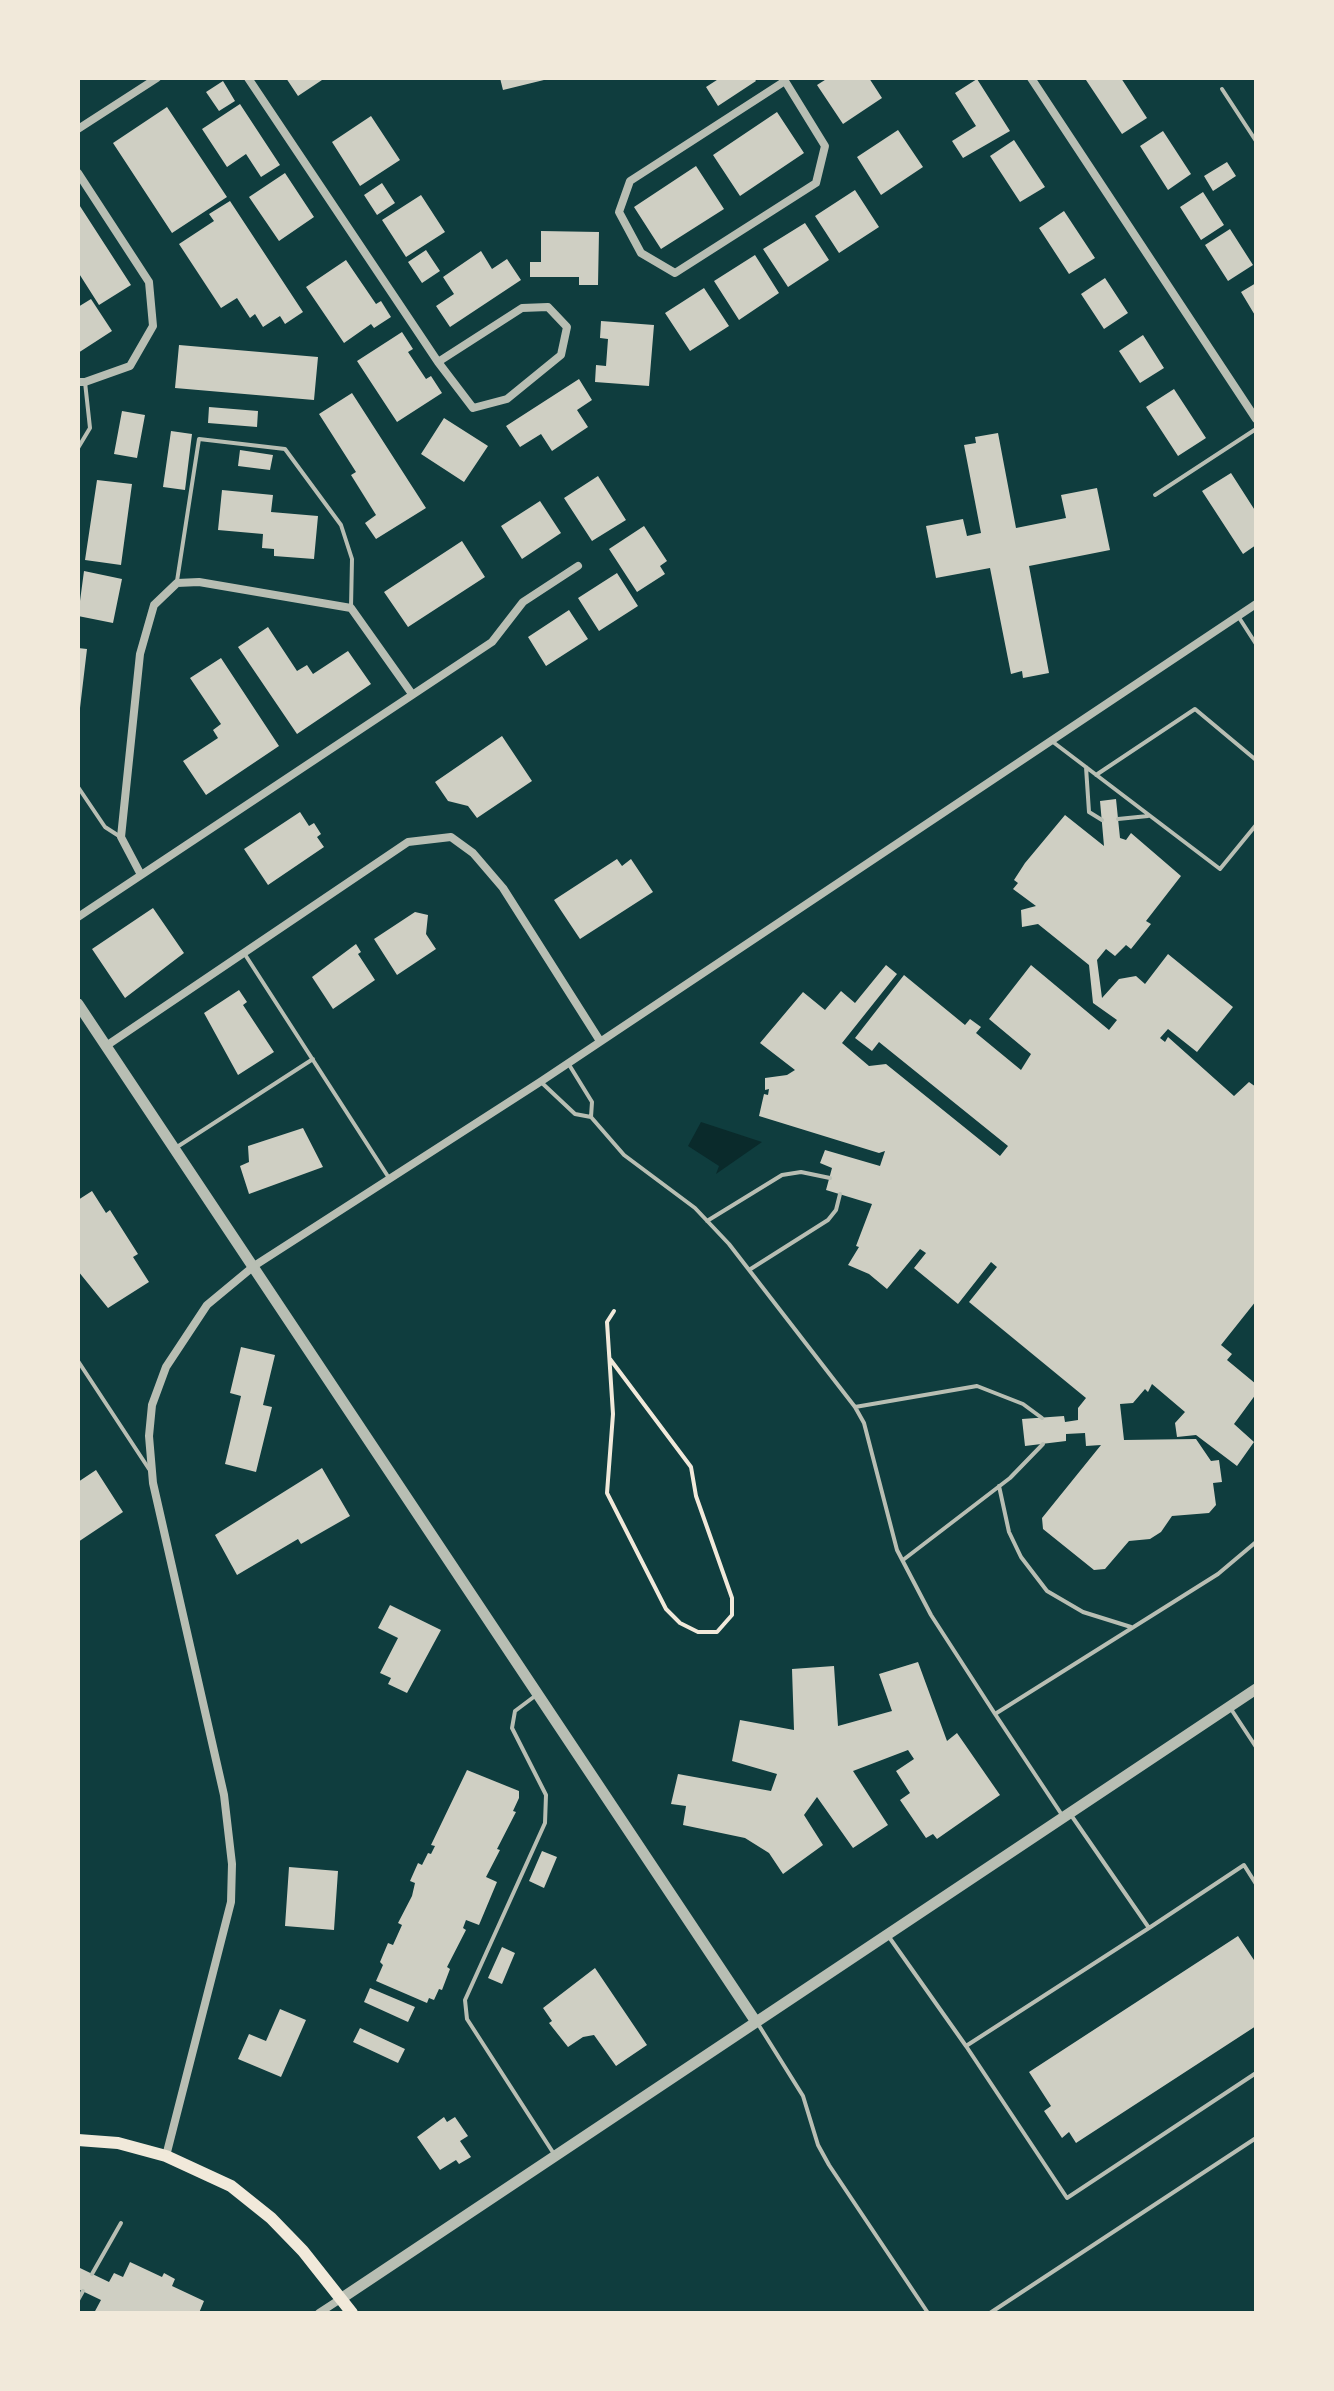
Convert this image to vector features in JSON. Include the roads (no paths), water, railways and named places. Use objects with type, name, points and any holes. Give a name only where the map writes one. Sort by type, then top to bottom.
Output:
[{"type":"main road","points":[[78,2140],[118,2143],[166,2156],[231,2186],[271,2218],[352,2313]]},
{"type":"street","points":[[78,129],[157,78]]},
{"type":"street","points":[[248,78],[438,362],[473,408],[507,399],[561,355],[567,327],[548,307],[522,308],[438,362]]},
{"type":"street","points":[[1031,78],[1256,419]]},
{"type":"street","points":[[784,80],[825,146],[816,183],[675,273],[641,253],[619,212],[630,181],[784,80]]},
{"type":"street","points":[[78,173],[149,282],[153,326],[130,366],[82,382]]},
{"type":"street","points":[[78,917],[492,642],[523,602],[578,566]]},
{"type":"street","points":[[140,873],[121,837],[140,654],[154,605],[177,583],[199,582],[351,608],[412,694]]},
{"type":"street","points":[[166,2156],[225,1929],[232,1864],[224,1795],[152,1475],[152,1405],[166,1367],[207,1305],[254,1266],[540,1082],[1256,604]]},
{"type":"street","points":[[106,1046],[408,842],[451,837],[473,853],[503,888],[600,1041]]},
{"type":"street","points":[[78,1004],[756,2022]]},
{"type":"street","points":[[319,2313],[1256,1689]]},
{"type":"lane","points":[[1222,89],[1256,141]]},
{"type":"lane","points":[[78,448],[90,428],[82,382]]},
{"type":"lane","points":[[1155,495],[1256,429]]},
{"type":"lane","points":[[177,583],[199,439],[285,449],[341,525],[352,559],[351,608]]},
{"type":"lane","points":[[1238,616],[1256,644]]},
{"type":"lane","points":[[1096,775],[1195,709],[1256,760]]},
{"type":"lane","points":[[1051,741],[1220,869],[1256,825]]},
{"type":"lane","points":[[1086,767],[1089,812],[1102,820]]},
{"type":"lane","points":[[78,787],[105,827],[121,837]]},
{"type":"lane","points":[[1118,819],[1150,816]]},
{"type":"lane","points":[[244,953],[389,1178]]},
{"type":"lane","points":[[175,1148],[313,1059]]},
{"type":"lane","points":[[568,1062],[592,1102],[591,1117]]},
{"type":"lane","points":[[540,1082],[575,1114],[591,1117],[624,1155],[707,1221],[855,1407],[864,1423],[887,1516],[903,1560],[931,1615],[995,1714],[1149,1928]]},
{"type":"lane","points":[[707,1221],[782,1175],[801,1172],[830,1178]]},
{"type":"lane","points":[[749,1270],[828,1220],[836,1210],[840,1194]]},
{"type":"lane","points":[[78,1361],[152,1475]]},
{"type":"lane","points":[[855,1407],[977,1386],[1023,1404],[1042,1418]]},
{"type":"lane","points":[[903,1560],[999,1486],[1043,1444]]},
{"type":"lane","points":[[999,1486],[1009,1532],[1021,1557],[1047,1591],[1100,1619],[1133,1627]]},
{"type":"lane","points":[[995,1714],[1218,1574],[1256,1542]]},
{"type":"lane","points":[[538,1694],[515,1711],[512,1728],[546,1795],[545,1823],[465,2000],[467,2019],[555,2156]]},
{"type":"lane","points":[[1229,1707],[1256,1747]]},
{"type":"lane","points":[[966,2046],[1244,1865],[1256,1884]]},
{"type":"lane","points":[[887,1935],[966,2046],[1067,2198],[1256,2073]]},
{"type":"lane","points":[[756,2022],[803,2096],[818,2145],[829,2165],[928,2313]]},
{"type":"lane","points":[[990,2313],[1256,2138]]},
{"type":"lane","points":[[92,2274],[121,2223]]},
{"type":"lane","points":[[78,2300],[83,2291]]},
{"type":"water","points":[[701,1122],[762,1142],[716,1174],[719,1166],[688,1146]]}]
